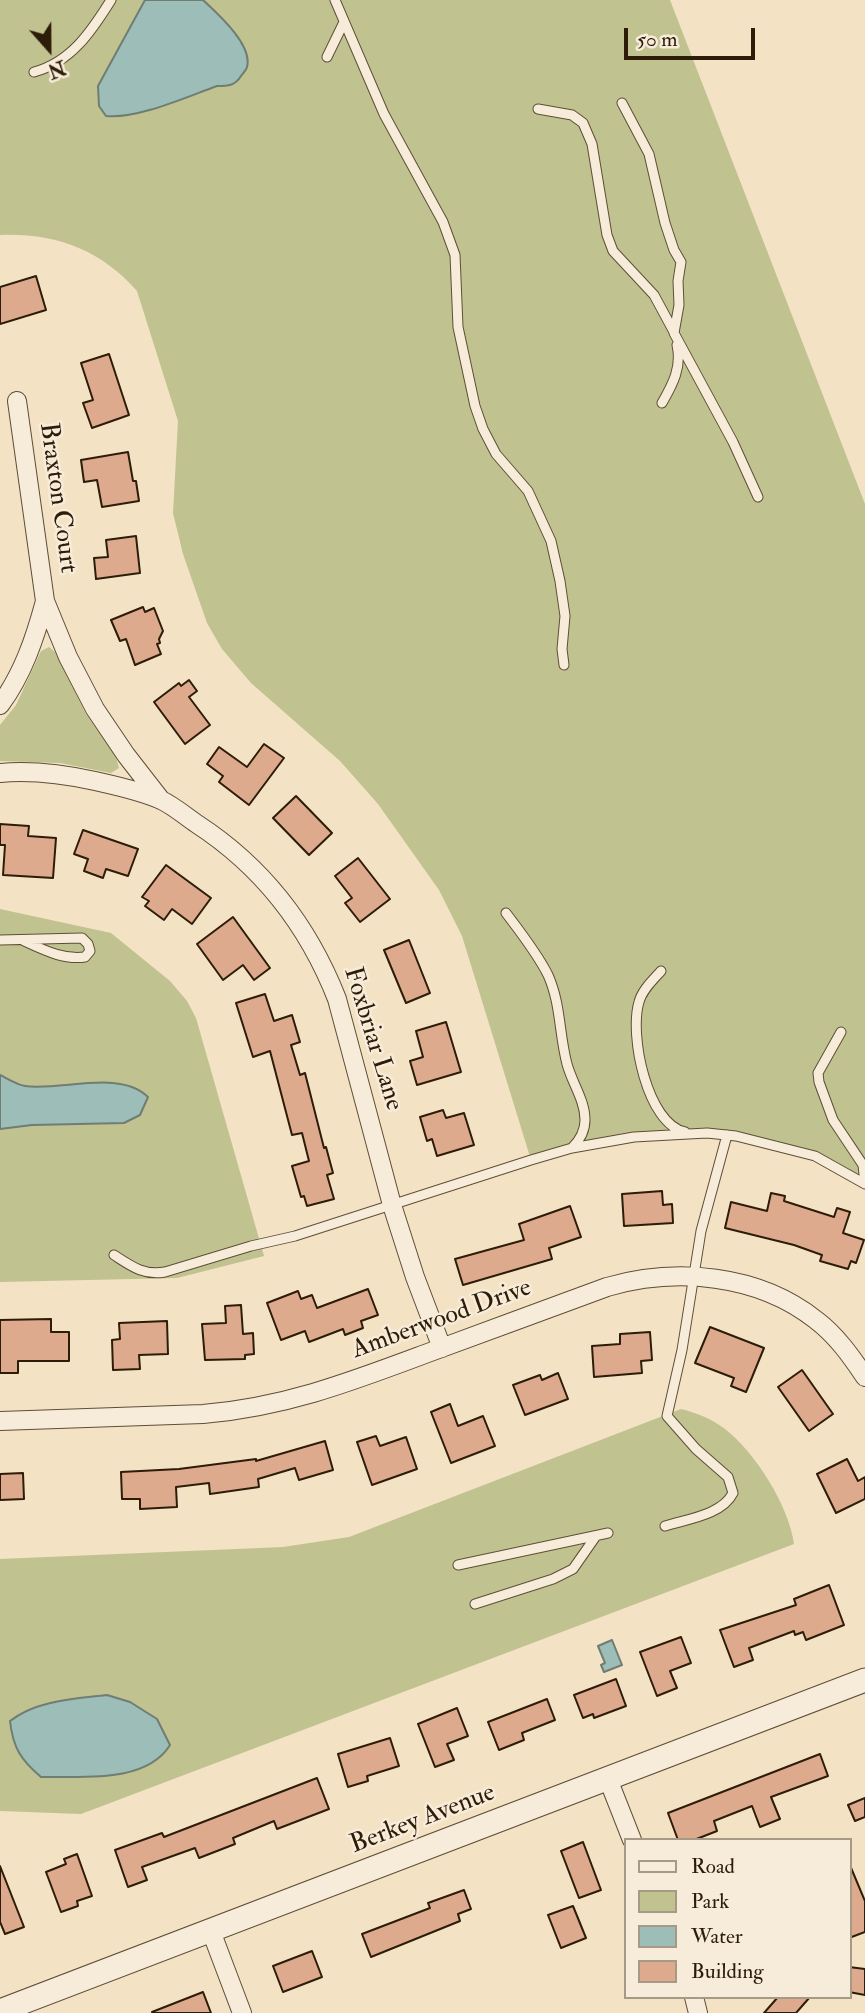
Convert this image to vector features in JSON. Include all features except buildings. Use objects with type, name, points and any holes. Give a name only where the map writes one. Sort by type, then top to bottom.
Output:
[{"type":"street","name":"Braxton Court","points":[[17,401],[45,601],[68,657],[95,709],[161,800]]},
{"type":"street","name":"Braxton Court","points":[[0,705],[20,673],[35,637],[45,601]]},
{"type":"street","name":"Foxbriar Lane","points":[[0,772],[51,772],[161,800],[243,857],[289,908],[326,970],[337,999],[392,1205],[442,1348]]},
{"type":"street","name":"Amberwood Drive","points":[[0,1421],[168,1416],[255,1408],[310,1395],[640,1278],[694,1277],[746,1284],[796,1306],[832,1334],[865,1377]]},
{"type":"street","name":"Berkey Avenue","points":[[0,2011],[865,1680]]},
{"type":"street","points":[[608,1779],[631,1838]]},
{"type":"street","points":[[211,1931],[242,2013]]},
{"type":"lane","points":[[34,72],[50,68],[66,58],[99,19],[111,0]]},
{"type":"lane","points":[[335,0],[384,114],[443,222],[455,255],[458,327],[475,406],[496,454],[528,491],[551,541],[561,581],[565,616],[562,649],[564,665]]},
{"type":"lane","points":[[327,57],[344,22]]},
{"type":"lane","points":[[622,103],[649,154],[665,222],[681,262],[678,281],[679,305],[674,333],[680,356],[675,381],[662,403]]},
{"type":"lane","points":[[538,109],[572,115],[583,123],[593,144],[607,235],[614,251],[654,295],[733,442],[758,497]]},
{"type":"lane","points":[[506,913],[538,958],[557,998],[566,1060],[585,1118],[584,1130],[572,1148]]},
{"type":"lane","points":[[0,940],[82,938],[90,951],[85,957],[73,958],[24,941]]},
{"type":"lane","points":[[662,971],[649,984],[639,1000],[636,1017],[639,1053],[646,1087],[656,1108],[677,1130],[694,1134]]},
{"type":"lane","points":[[841,1032],[818,1073],[834,1121],[863,1165],[865,1184]]},
{"type":"lane","points":[[114,1255],[135,1269],[154,1274],[165,1272],[251,1246],[295,1236],[572,1148],[634,1137],[727,1135],[815,1156],[865,1184]]},
{"type":"lane","points":[[665,1526],[720,1508],[729,1501],[733,1493],[728,1477],[696,1449],[667,1416],[682,1350],[701,1231],[727,1135]]},
{"type":"lane","points":[[458,1565],[608,1534]]},
{"type":"lane","points":[[475,1604],[553,1579],[573,1569],[596,1536]]},
{"type":"green space","points":[[0,0],[670,0],[865,504],[865,1184],[815,1156],[736,1136],[634,1137],[531,1160],[462,936],[439,890],[378,804],[340,761],[251,683],[222,649],[207,623],[183,554],[173,513],[178,421],[137,291],[108,264],[75,246],[39,237],[0,235]]},
{"type":"green space","points":[[49,647],[55,652],[86,714],[116,757],[119,768],[111,773],[60,763],[0,761],[0,725],[16,705],[41,651]]},
{"type":"green space","points":[[0,909],[111,933],[170,981],[187,1001],[196,1018],[264,1256],[177,1278],[0,1282]]},
{"type":"green space","points":[[681,1409],[720,1425],[748,1451],[778,1497],[794,1544],[81,1814],[0,1811],[0,1559],[283,1547],[349,1537]]},
{"type":"water","points":[[145,0],[203,0],[233,30],[245,49],[247,67],[239,79],[231,85],[217,86],[147,111],[106,116],[99,106],[98,86]]},
{"type":"water","points":[[0,1075],[25,1086],[122,1084],[148,1097],[140,1115],[124,1123],[32,1125],[0,1129]]},
{"type":"water","points":[[612,1640],[622,1665],[604,1672],[601,1665],[605,1663],[598,1646]]},
{"type":"water","points":[[107,1695],[130,1702],[157,1719],[170,1745],[159,1758],[129,1772],[93,1777],[41,1777],[23,1759],[13,1739],[10,1721],[44,1705]]}]
